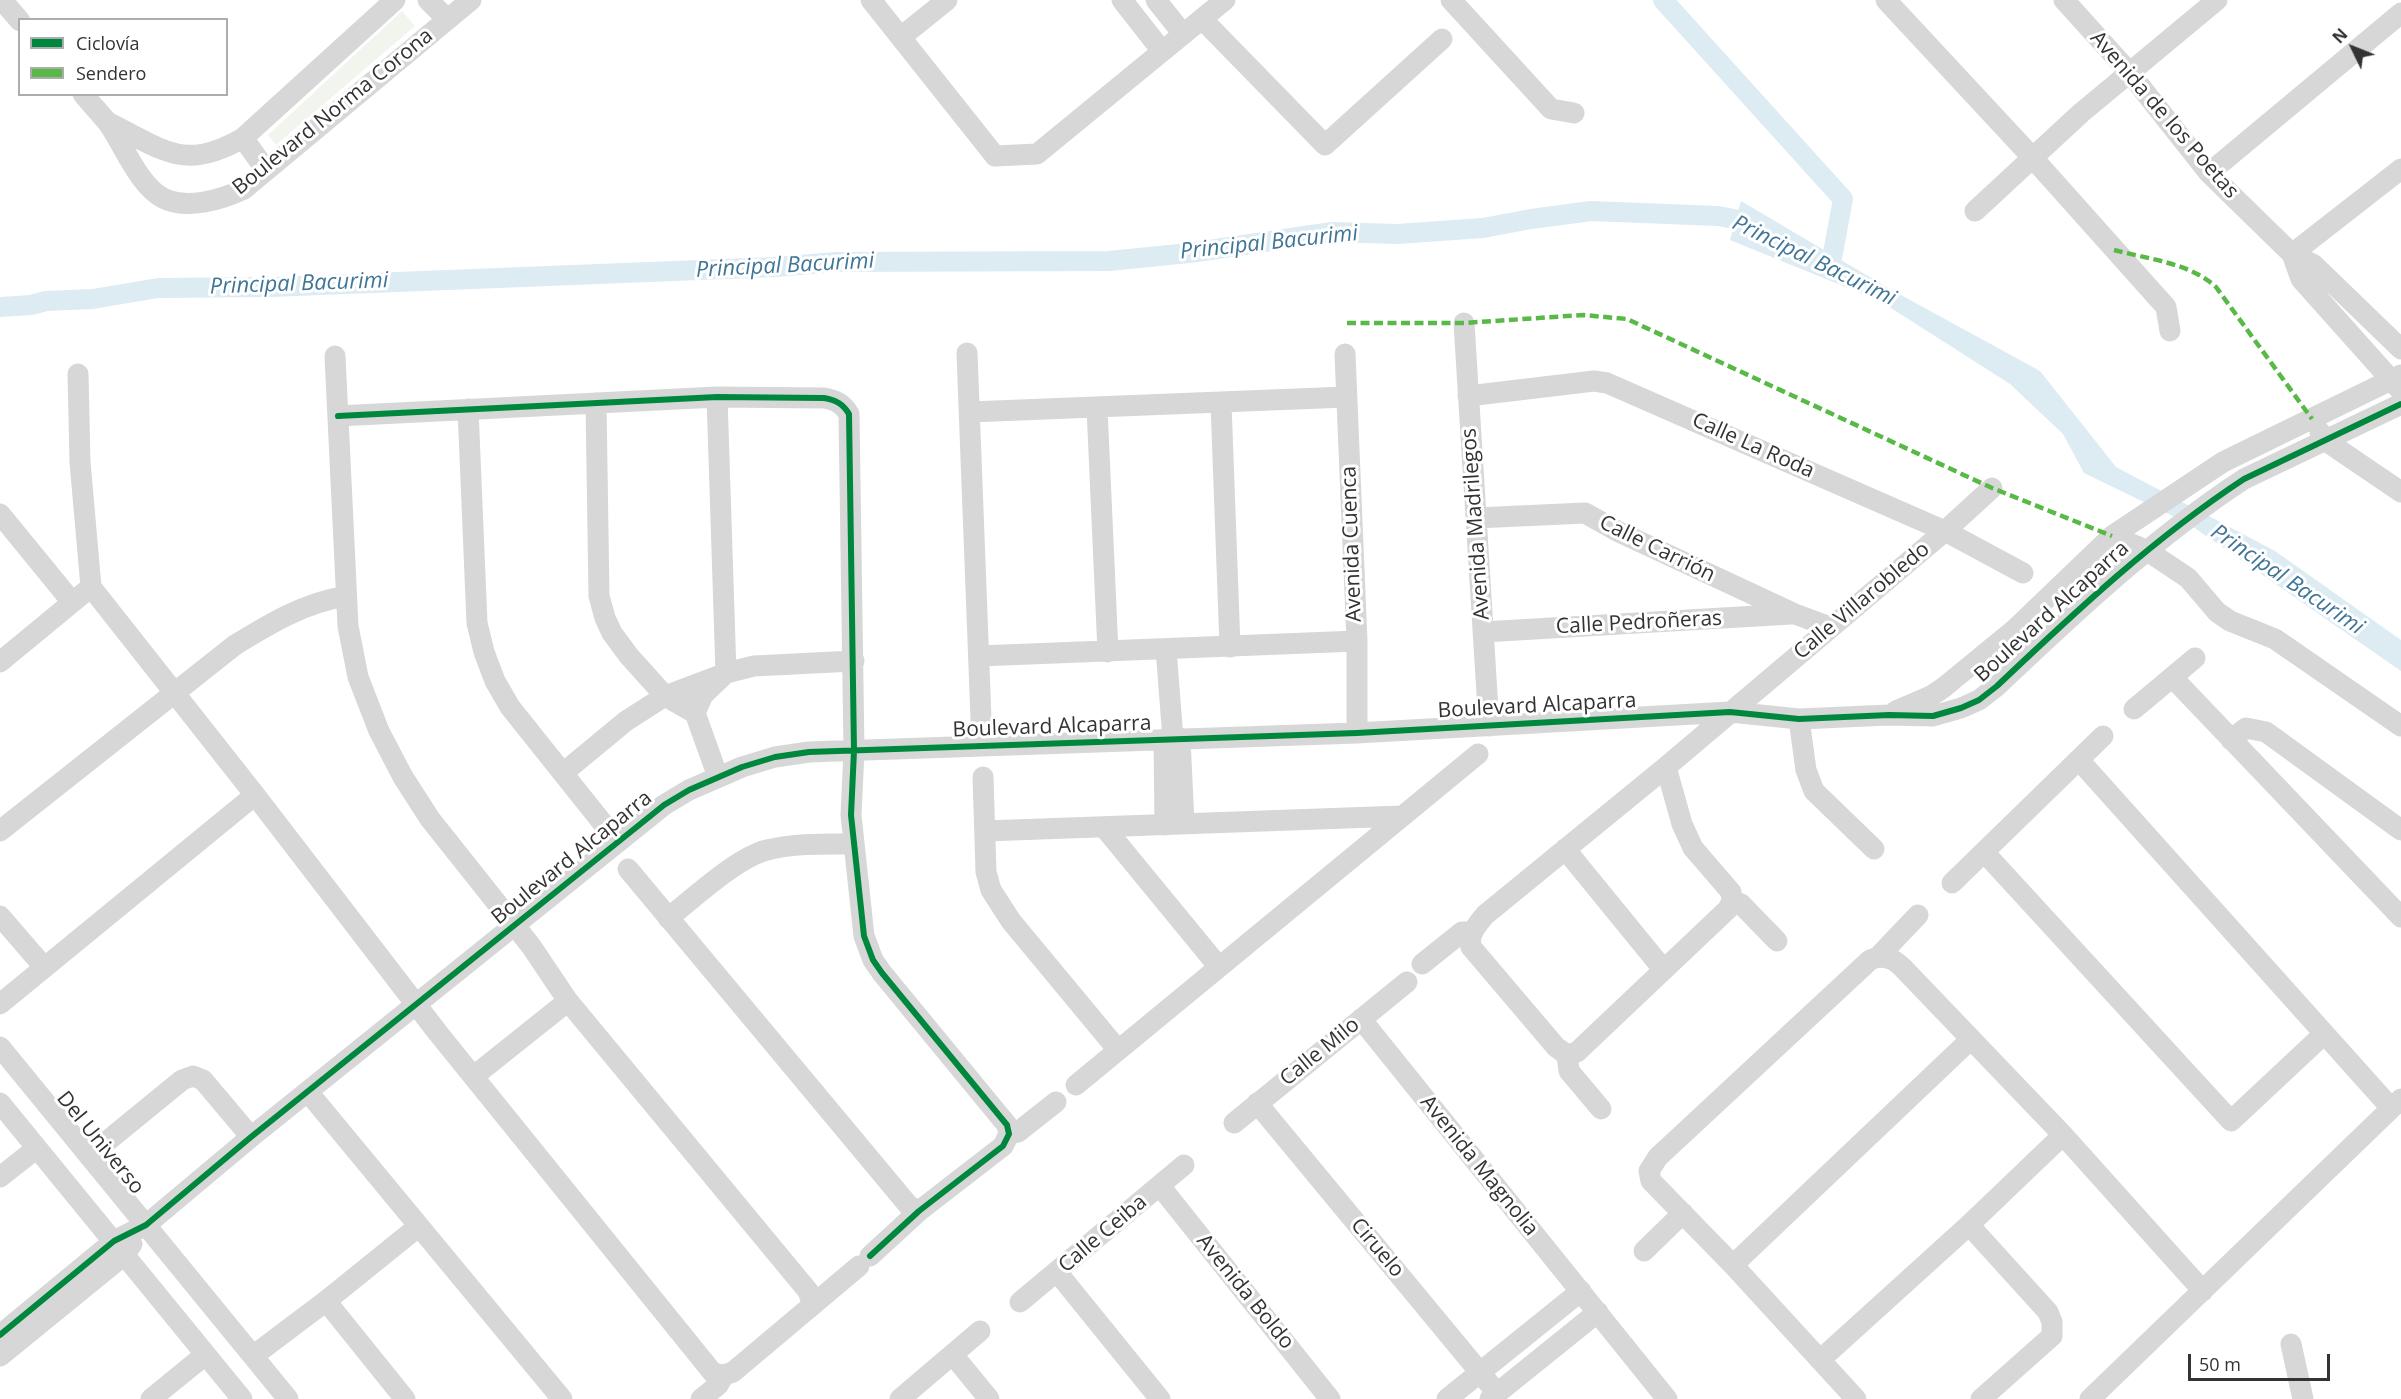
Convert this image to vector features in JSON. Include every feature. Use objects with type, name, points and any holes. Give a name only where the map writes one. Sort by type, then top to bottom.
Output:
[{"type":"street","points":[[2,0],[18,19]]},
{"type":"street","name":"Boulevard Norma Corona","points":[[108,123],[174,156],[198,155],[223,149],[243,138],[395,0]]},
{"type":"street","points":[[428,0],[447,19]]},
{"type":"street","name":"Boulevard Norma Corona","points":[[108,123],[146,183],[162,198],[182,204],[225,198],[244,189],[471,0]]},
{"type":"street","points":[[871,0],[995,156],[1037,154],[1225,0]]},
{"type":"street","points":[[901,37],[947,0]]},
{"type":"street","points":[[1122,0],[1162,51]]},
{"type":"street","points":[[1156,0],[1183,34]]},
{"type":"street","points":[[1451,0],[1551,109],[1574,113]]},
{"type":"street","points":[[1886,0],[2031,156],[2166,307],[2170,331]]},
{"type":"street","name":"Avenida de los Poetas","points":[[2064,0],[2129,72],[2209,174],[2292,254],[2314,265],[2401,349]]},
{"type":"street","points":[[1975,211],[2031,156],[2217,0]]},
{"type":"street","points":[[2209,174],[2401,13]]},
{"type":"street","points":[[1202,19],[1325,145],[1442,39]]},
{"type":"street","points":[[85,96],[108,123]]},
{"type":"street","points":[[243,138],[266,170]]},
{"type":"street","points":[[2292,254],[2401,170]]},
{"type":"street","name":"Avenida de los Poetas","points":[[2292,254],[2301,279],[2398,382]]},
{"type":"street","name":"Avenida Madrilegos","points":[[1464,323],[1489,726]]},
{"type":"street","points":[[968,353],[982,745]]},
{"type":"street","name":"Avenida Cuenca","points":[[1345,354],[1357,641],[1357,733]]},
{"type":"street","points":[[335,356],[348,626],[358,677],[379,731],[403,777],[430,819],[531,946],[568,1001],[808,1290],[812,1303]]},
{"type":"street","points":[[78,374],[80,462],[91,587],[438,1033],[713,1373],[724,1375],[733,1372],[864,1261],[919,1211],[1003,1146],[1010,1134],[1018,1132],[1056,1102]]},
{"type":"street","name":"Calle La Roda","points":[[1468,396],[1594,381],[1607,383],[1945,531],[2023,573]]},
{"type":"street","name":"Boulevard Alcaparra","points":[[1888,715],[1943,688],[2015,629],[2120,531],[2223,462],[2312,419],[2398,382]]},
{"type":"street","points":[[338,416],[717,397],[824,398],[835,400],[844,406],[849,414],[854,661],[851,815],[864,936],[873,960],[1007,1125],[1010,1134]]},
{"type":"street","points":[[695,713],[703,695],[726,673],[717,397]]},
{"type":"street","points":[[970,412],[1346,397]]},
{"type":"street","points":[[596,403],[599,596],[605,618],[612,633],[629,656],[665,696],[695,713],[718,777]]},
{"type":"street","points":[[1221,403],[1230,646]]},
{"type":"street","name":"Boulevard Alcaparra","points":[[0,1356],[119,1248],[251,1137],[617,841],[664,805],[689,790],[718,777],[775,757],[809,752],[1357,733],[1730,712],[1799,719],[1888,715],[1933,716],[1978,700],[1997,686],[2152,545],[2221,494],[2244,479],[2401,404]]},
{"type":"street","points":[[1097,408],[1108,652]]},
{"type":"street","points":[[468,409],[477,623],[484,652],[495,681],[510,707],[617,841]]},
{"type":"street","points":[[2312,419],[2326,441],[2401,492]]},
{"type":"street","name":"Calle Villarobledo","points":[[1472,932],[1485,915],[1666,767],[1945,531],[1992,488]]},
{"type":"street","name":"Calle Carrión","points":[[1476,518],[1585,513],[1619,532],[1795,614],[1830,627]]},
{"type":"street","points":[[0,514],[72,602]]},
{"type":"street","points":[[2120,531],[2152,545],[2188,578],[2217,612],[2230,621],[2275,639],[2401,726]]},
{"type":"street","points":[[0,662],[91,587]]},
{"type":"street","points":[[0,831],[236,645],[272,622],[324,600],[346,597]]},
{"type":"street","name":"Calle Pedroñeras","points":[[1483,632],[1795,614]]},
{"type":"street","points":[[979,656],[1357,641]]},
{"type":"street","points":[[1166,649],[1172,739],[1174,824]]},
{"type":"street","points":[[2134,709],[2195,658]]},
{"type":"street","points":[[563,773],[626,721],[665,696],[726,673],[754,666],[854,661]]},
{"type":"street","points":[[2172,677],[2401,917]]},
{"type":"street","points":[[1799,719],[1806,770],[1814,791],[1874,849]]},
{"type":"street","points":[[2231,740],[2246,728],[2266,732],[2401,830]]},
{"type":"street","points":[[1952,883],[2103,736]]},
{"type":"street","points":[[1077,1085],[1478,754]]},
{"type":"street","points":[[2079,760],[2324,1034],[2396,1103],[2090,1399]]},
{"type":"street","points":[[1567,1055],[1577,1052],[1728,909],[1732,901],[1731,892],[1693,848],[1682,824],[1666,767]]},
{"type":"street","points":[[983,777],[986,872],[991,890],[1011,921],[1118,1050]]},
{"type":"street","points":[[0,1004],[255,795]]},
{"type":"street","points":[[985,831],[1402,816]]},
{"type":"street","points":[[1104,827],[1219,967]]},
{"type":"street","points":[[668,918],[731,869],[765,851],[803,844],[854,844]]},
{"type":"street","points":[[1565,849],[1663,969]]},
{"type":"street","points":[[1984,852],[2231,1120],[2324,1034]]},
{"type":"street","points":[[628,869],[909,1206],[919,1211]]},
{"type":"street","points":[[1732,901],[1741,904],[1777,941]]},
{"type":"street","points":[[1856,1399],[1733,1265],[1651,1181],[1649,1171],[1651,1165],[1864,966],[1878,957],[1917,915]]},
{"type":"street","points":[[0,916],[44,967]]},
{"type":"street","points":[[1422,964],[1462,932],[1472,932],[1471,947],[1556,1047],[1567,1055],[1569,1071],[1601,1109]]},
{"type":"street","points":[[1878,957],[1887,957],[1896,961],[2063,1135],[2203,1291]]},
{"type":"street","name":"Calle Milo","points":[[1234,1123],[1407,982]]},
{"type":"street","points":[[474,1076],[568,1001]]},
{"type":"street","name":"Avenida Magnolia","points":[[1361,1019],[1667,1399]]},
{"type":"street","points":[[1733,1265],[1970,1040]]},
{"type":"street","name":"Del Universo","points":[[0,1047],[288,1399]]},
{"type":"street","points":[[89,1155],[182,1080],[193,1076],[203,1080],[251,1137]]},
{"type":"street","points":[[308,1092],[562,1399]]},
{"type":"street","points":[[0,1103],[242,1399]]},
{"type":"street","name":"Ciruelo","points":[[1257,1103],[1480,1372],[1493,1396]]},
{"type":"street","points":[[1820,1360],[1969,1225],[2063,1135]]},
{"type":"street","points":[[0,1178],[37,1148]]},
{"type":"street","name":"Calle Ceiba","points":[[1020,1302],[1184,1165]]},
{"type":"street","name":"Avenida Boldo","points":[[1160,1186],[1330,1399]]},
{"type":"street","points":[[1644,1251],[1683,1214]]},
{"type":"street","points":[[1969,1225],[2048,1312],[2053,1329],[2052,1336],[1981,1399]]},
{"type":"street","points":[[253,1356],[326,1302],[419,1226]]},
{"type":"street","name":"Boulevard Alcaparra","points":[[0,1335],[119,1248]]},
{"type":"street","points":[[1057,1272],[1160,1399]]},
{"type":"street","points":[[1447,1399],[1581,1291]]},
{"type":"street","points":[[326,1302],[405,1399]]},
{"type":"street","points":[[1493,1396],[1598,1312]]},
{"type":"street","points":[[900,1399],[980,1331]]},
{"type":"street","points":[[2291,1344],[2303,1399]]},
{"type":"street","points":[[151,1399],[205,1355]]},
{"type":"street","points":[[953,1355],[989,1399]]},
{"type":"street","points":[[701,1399],[718,1385],[724,1375]]},
{"type":"shaded area","points":[[402,11],[415,26],[276,145],[268,135]]},
{"type":"water","points":[[1741,201],[1890,289],[2040,371],[2116,467],[2275,551],[2401,640],[2401,671],[2189,524],[2084,473],[2063,434],[2010,384],[1880,301],[1730,240]]},
{"type":"waterway","points":[[1663,0],[1843,199],[1830,269]]},
{"type":"waterway","name":"Principal Bacurimi","points":[[0,307],[31,305],[46,301],[93,299],[158,288],[271,287],[775,267],[836,262],[1109,261],[1189,253],[1332,232],[1397,234],[1483,228],[1591,211],[1718,216],[1734,219],[1756,234]]},
{"type":"marked path","points":[[2114,250],[2181,267],[2194,272],[2216,287],[2312,419]]},
{"type":"marked path","points":[[1347,323],[1464,323],[1583,315],[1627,319],[1992,488],[2112,536]]},
{"type":"cycle path","points":[[338,416],[717,397],[824,398],[839,403],[849,414],[854,751],[851,815],[864,936],[873,960],[882,973],[1007,1125],[1009,1134],[1003,1146],[919,1211],[870,1256]]},
{"type":"cycle path","points":[[0,1335],[114,1241],[146,1225],[251,1137],[664,805],[689,790],[742,767],[775,757],[809,752],[1357,733],[1730,712],[1799,719],[1889,715],[1933,716],[1979,700],[2147,551],[2244,479],[2401,404]]}]
